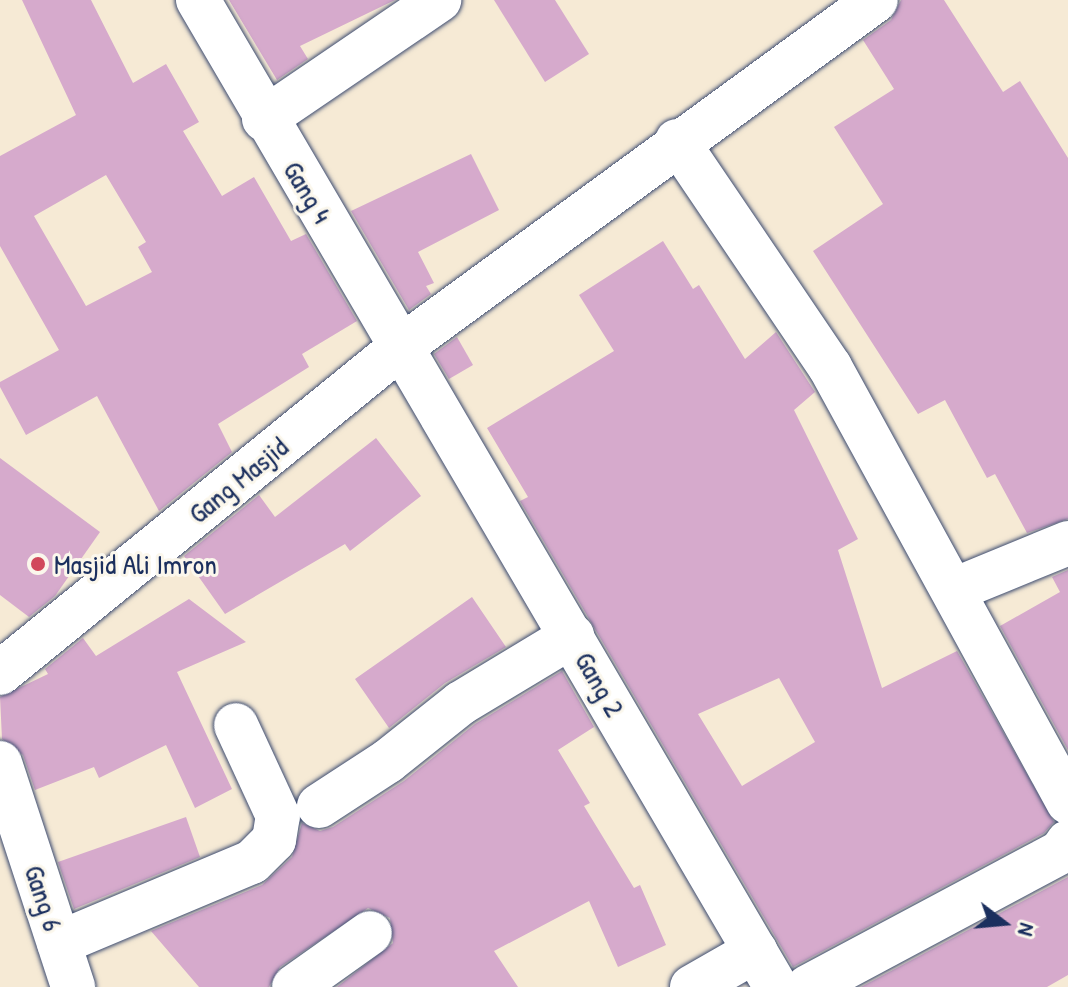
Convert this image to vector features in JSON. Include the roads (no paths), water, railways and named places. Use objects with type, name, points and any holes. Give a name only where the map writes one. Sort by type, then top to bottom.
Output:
[{"type":"street","name":"Gang 4","points":[[198,0],[264,119],[412,364]]},
{"type":"street","points":[[264,119],[439,0]]},
{"type":"street","name":"Gang Masjid","points":[[0,673],[412,364],[677,141],[876,0]]},
{"type":"street","points":[[677,141],[830,367],[956,589],[1068,802]]},
{"type":"street","name":"Gang 2","points":[[412,364],[765,969]]},
{"type":"street","points":[[956,589],[1068,543]]},
{"type":"street","points":[[319,806],[388,761],[461,703],[572,636]]},
{"type":"street","points":[[59,943],[252,862],[274,840],[278,816],[236,725]]},
{"type":"street","name":"Gang 6","points":[[0,763],[16,865],[59,943],[73,987]]},
{"type":"street","points":[[808,987],[1061,852],[1068,842]]},
{"type":"street","points":[[294,987],[370,933]]},
{"type":"street","points":[[692,987],[765,969]]},
{"type":"place","name":"Masjid Ali Imron","points":[[38,564]]}]
